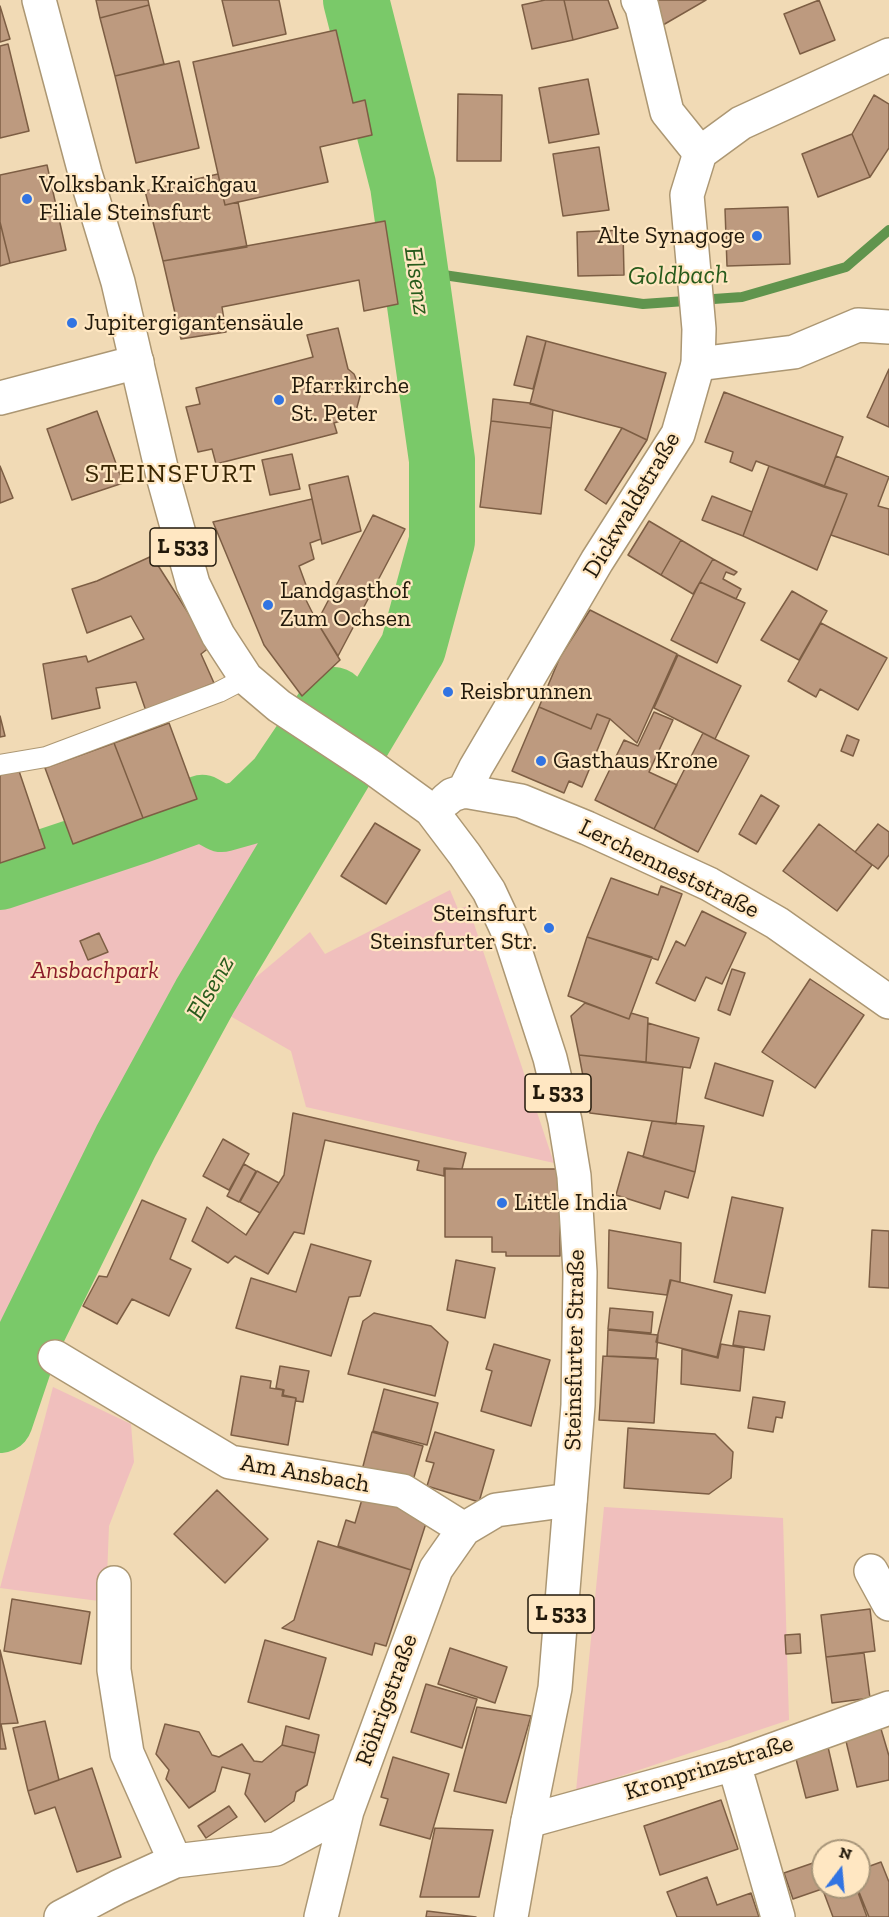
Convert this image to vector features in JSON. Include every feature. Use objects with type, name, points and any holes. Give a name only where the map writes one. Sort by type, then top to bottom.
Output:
[{"type":"street","name":"L 533","points":[[39,0],[85,173],[118,282],[163,476],[194,584],[218,635],[246,678],[279,706],[373,768],[431,810]]},
{"type":"street","points":[[638,0],[668,112],[700,153],[741,123],[889,55]]},
{"type":"street","name":"Dickwaldstraße","points":[[464,791],[476,766],[597,561],[678,434],[698,364],[699,329],[687,195],[700,153]]},
{"type":"street","points":[[698,364],[794,352],[858,325],[889,327]]},
{"type":"street","points":[[0,398],[137,362]]},
{"type":"street","points":[[431,810],[452,795],[464,791]]},
{"type":"street","name":"Lerchenneststraße","points":[[464,791],[521,801],[587,828],[709,884],[777,923],[889,1002]]},
{"type":"street","name":"Steinsfurter Straße","points":[[431,810],[489,891],[511,938],[550,1058],[565,1121],[574,1176],[580,1272],[578,1405],[555,1688],[511,1917]]},
{"type":"street","name":"Am Ansbach","points":[[55,1357],[230,1462],[403,1491],[464,1529]]},
{"type":"street","name":"Röhrigstraße","points":[[321,1917],[346,1810],[436,1569],[464,1529],[496,1510],[570,1500]]},
{"type":"street","points":[[871,1571],[889,1604]]},
{"type":"street","points":[[114,1583],[114,1670],[126,1753],[176,1861]]},
{"type":"street","name":"Kronprinzstraße","points":[[528,1821],[734,1764],[889,1708]]},
{"type":"street","points":[[734,1764],[778,1917]]},
{"type":"street","points":[[61,1917],[118,1887],[176,1861],[276,1849],[346,1810]]},
{"type":"lane","points":[[0,765],[46,757],[219,692],[246,678]]},
{"type":"green space","name":"Ansbachpark","points":[[263,816],[297,820],[179,1015],[0,1368],[0,901]]},
{"type":"green space","points":[[450,890],[458,909],[468,906],[554,1163],[306,1107],[291,1051],[218,1009],[310,932],[325,954]]},
{"type":"green space","points":[[53,1387],[131,1424],[134,1462],[109,1526],[106,1602],[0,1588]]},
{"type":"green space","points":[[604,1507],[783,1518],[789,1720],[576,1791]]},
{"type":"building","points":[[96,0],[148,0],[149,5],[100,18]]},
{"type":"building","points":[[222,0],[279,0],[286,34],[233,46]]},
{"type":"building","points":[[545,0],[564,0],[573,40],[532,49],[522,5]]},
{"type":"building","points":[[564,0],[608,0],[618,28],[573,40]]},
{"type":"building","points":[[655,0],[706,0],[663,25]]},
{"type":"building","points":[[819,0],[835,40],[800,54],[784,14]]},
{"type":"building","points":[[149,5],[164,64],[115,76],[100,18]]},
{"type":"building","points":[[0,6],[10,39],[0,42]]},
{"type":"building","points":[[336,30],[353,103],[365,100],[372,135],[320,147],[328,182],[225,205],[193,62]]},
{"type":"building","points":[[8,44],[29,131],[0,138],[0,46]]},
{"type":"building","points":[[179,61],[199,148],[136,163],[115,76]]},
{"type":"building","points":[[588,79],[599,134],[549,143],[539,88]]},
{"type":"building","points":[[458,94],[502,95],[501,161],[457,161]]},
{"type":"building","points":[[874,95],[889,104],[889,148],[870,177],[852,134]]},
{"type":"building","points":[[852,134],[870,177],[818,197],[802,154]]},
{"type":"building","points":[[599,147],[609,210],[563,216],[553,154]]},
{"type":"building","name":"Volksbank Kraichgau Filiale Steinsfurt","points":[[47,165],[66,250],[10,263],[0,222],[0,175]]},
{"type":"building","points":[[218,174],[225,205],[238,202],[247,247],[163,261],[145,191]]},
{"type":"building","name":"Alte Synagoge","points":[[788,207],[790,264],[727,266],[725,209]]},
{"type":"building","points":[[385,221],[398,304],[364,311],[359,280],[222,307],[226,332],[181,339],[163,261]]},
{"type":"building","points":[[0,222],[10,263],[0,266]]},
{"type":"building","points":[[623,230],[624,275],[578,276],[577,232]]},
{"type":"building","name":"Pfarrkirche St. Peter","points":[[338,328],[348,369],[354,374],[360,388],[360,396],[356,411],[347,419],[334,423],[337,433],[216,464],[212,449],[198,452],[186,407],[200,404],[196,388],[313,357],[307,335]]},
{"type":"building","points":[[527,336],[546,341],[533,389],[514,385]]},
{"type":"building","points":[[546,341],[666,373],[647,440],[622,428],[530,404]]},
{"type":"building","points":[[889,369],[889,427],[867,417]]},
{"type":"building","points":[[724,392],[843,437],[824,487],[756,461],[752,471],[730,462],[733,452],[705,442]]},
{"type":"building","points":[[493,399],[530,403],[553,410],[551,428],[491,421]]},
{"type":"building","points":[[97,411],[123,483],[72,500],[47,429]]},
{"type":"building","points":[[491,421],[551,428],[541,514],[480,507]]},
{"type":"building","points":[[622,428],[647,440],[606,504],[585,490]]},
{"type":"building","points":[[292,454],[300,489],[270,495],[262,460]]},
{"type":"building","points":[[836,456],[889,477],[878,506],[889,509],[889,555],[831,535],[847,494],[824,487]]},
{"type":"building","points":[[0,466],[13,498],[0,503]]},
{"type":"building","points":[[769,466],[847,494],[817,570],[743,536]]},
{"type":"building","points":[[348,476],[361,531],[322,544],[309,485]]},
{"type":"building","points":[[712,496],[752,512],[743,536],[702,520]]},
{"type":"building","points":[[312,499],[321,539],[310,543],[314,559],[299,566],[310,596],[305,598],[340,660],[302,696],[264,645],[213,522]]},
{"type":"building","points":[[373,515],[405,529],[338,656],[317,622]]},
{"type":"building","points":[[649,521],[681,540],[661,575],[628,555]]},
{"type":"building","points":[[681,540],[713,559],[693,594],[661,575]]},
{"type":"building","points":[[152,556],[210,647],[201,654],[214,683],[146,711],[136,682],[96,688],[100,708],[52,719],[43,664],[86,656],[88,662],[144,639],[131,616],[87,633],[72,589],[97,581]]},
{"type":"building","points":[[713,559],[737,572],[734,575],[726,572],[723,579],[741,589],[736,599],[700,582]]},
{"type":"building","points":[[700,582],[745,603],[717,663],[671,640]]},
{"type":"building","points":[[792,591],[827,611],[799,660],[761,640]]},
{"type":"building","points":[[590,610],[677,654],[637,743],[610,719],[597,714],[591,729],[539,707],[560,657]]},
{"type":"building","points":[[821,623],[887,658],[858,710],[820,689],[816,697],[788,681]]},
{"type":"building","points":[[678,655],[741,686],[715,739],[654,708]]},
{"type":"building","points":[[539,707],[591,729],[597,714],[610,719],[582,787],[569,781],[564,793],[512,771]]},
{"type":"building","points":[[654,712],[673,720],[649,772],[677,785],[654,829],[595,800],[624,740],[638,746]]},
{"type":"building","points":[[0,716],[5,736],[0,737]]},
{"type":"building","points":[[169,723],[197,799],[143,818],[114,743]]},
{"type":"building","points":[[703,733],[749,756],[698,852],[654,829]]},
{"type":"building","points":[[847,735],[859,740],[853,756],[841,751]]},
{"type":"building","points":[[114,743],[143,818],[73,844],[45,768]]},
{"type":"building","points":[[18,768],[45,848],[0,863],[0,775]]},
{"type":"building","points":[[761,795],[779,806],[756,844],[739,834]]},
{"type":"building","points":[[375,823],[420,850],[386,904],[341,876]]},
{"type":"building","points":[[819,824],[872,865],[837,911],[783,871]]},
{"type":"building","points":[[878,824],[889,832],[889,855],[878,869],[855,852]]},
{"type":"building","points":[[611,878],[658,895],[661,886],[682,894],[658,960],[587,937]]},
{"type":"building","points":[[702,911],[746,933],[722,984],[706,977],[695,1001],[656,983],[676,941],[685,946]]},
{"type":"building","points":[[99,933],[108,952],[88,960],[80,941]]},
{"type":"building","points":[[587,937],[652,957],[629,1019],[568,996]]},
{"type":"building","points":[[732,969],[745,973],[730,1015],[718,1010]]},
{"type":"building","points":[[810,979],[864,1015],[815,1088],[762,1052]]},
{"type":"building","points":[[585,1003],[629,1019],[631,1013],[648,1018],[646,1062],[579,1055],[571,1016]]},
{"type":"building","points":[[648,1023],[699,1038],[690,1068],[646,1062]]},
{"type":"building","points":[[579,1055],[683,1067],[676,1124],[590,1113]]},
{"type":"building","points":[[715,1063],[773,1081],[763,1116],[705,1098]]},
{"type":"building","points":[[293,1113],[466,1153],[462,1169],[444,1168],[444,1176],[417,1170],[419,1161],[325,1140],[304,1234],[294,1232],[268,1274],[235,1256],[228,1263],[192,1241],[207,1207],[246,1235],[284,1175]]},
{"type":"building","points":[[652,1121],[704,1126],[695,1172],[643,1157]]},
{"type":"building","points":[[223,1139],[249,1154],[229,1190],[203,1176]]},
{"type":"building","points":[[628,1152],[695,1172],[688,1198],[665,1191],[660,1209],[616,1195]]},
{"type":"building","points":[[244,1164],[256,1171],[239,1202],[227,1196]]},
{"type":"building","name":"Little India","points":[[445,1169],[560,1169],[560,1256],[506,1256],[506,1252],[492,1252],[492,1237],[445,1237]]},
{"type":"building","points":[[257,1171],[279,1183],[260,1213],[240,1202]]},
{"type":"building","points":[[732,1197],[783,1208],[765,1293],[714,1282]]},
{"type":"building","points":[[142,1200],[186,1219],[170,1259],[191,1269],[169,1316],[132,1299],[117,1324],[83,1306],[99,1276],[107,1277]]},
{"type":"building","points":[[609,1230],[681,1243],[680,1282],[670,1280],[667,1295],[608,1288]]},
{"type":"building","points":[[872,1230],[889,1231],[889,1288],[869,1287]]},
{"type":"building","points":[[311,1244],[371,1261],[360,1296],[349,1297],[331,1356],[236,1328],[251,1278],[296,1292]]},
{"type":"building","points":[[456,1260],[495,1268],[485,1318],[447,1310]]},
{"type":"building","points":[[671,1280],[732,1295],[717,1357],[656,1342]]},
{"type":"building","points":[[610,1308],[653,1312],[651,1333],[608,1329]]},
{"type":"building","points":[[739,1311],[770,1316],[764,1350],[733,1345]]},
{"type":"building","points":[[374,1313],[431,1326],[448,1342],[435,1396],[348,1374],[363,1321]]},
{"type":"building","points":[[608,1330],[658,1335],[656,1358],[607,1356]]},
{"type":"building","points":[[494,1344],[550,1360],[531,1426],[481,1411],[492,1371],[486,1369]]},
{"type":"building","points":[[721,1344],[744,1348],[740,1391],[681,1384],[682,1349],[718,1358]]},
{"type":"building","points":[[603,1356],[658,1359],[654,1423],[599,1420]]},
{"type":"building","points":[[280,1366],[309,1371],[303,1402],[283,1395],[284,1390],[276,1388]]},
{"type":"building","points":[[241,1376],[271,1381],[270,1388],[283,1390],[282,1396],[296,1398],[288,1445],[231,1435]]},
{"type":"building","points":[[384,1389],[438,1403],[427,1445],[373,1431]]},
{"type":"building","points":[[753,1397],[785,1402],[782,1418],[776,1417],[773,1432],[748,1428]]},
{"type":"building","points":[[628,1428],[715,1434],[733,1452],[731,1478],[709,1494],[624,1488]]},
{"type":"building","points":[[372,1432],[423,1446],[412,1484],[362,1470]]},
{"type":"building","points":[[435,1432],[494,1450],[479,1502],[427,1486],[434,1463],[426,1461]]},
{"type":"building","points":[[217,1490],[268,1539],[225,1583],[174,1534]]},
{"type":"building","points":[[363,1496],[428,1517],[411,1570],[338,1546],[346,1520],[355,1523]]},
{"type":"building","points":[[318,1541],[411,1570],[386,1646],[375,1643],[372,1655],[282,1628],[294,1620]]},
{"type":"building","points":[[12,1599],[90,1612],[81,1664],[4,1651]]},
{"type":"building","points":[[870,1609],[875,1651],[826,1657],[821,1615]]},
{"type":"building","points":[[800,1634],[801,1653],[786,1654],[785,1635]]},
{"type":"building","points":[[265,1640],[326,1658],[309,1719],[248,1702]]},
{"type":"building","points":[[450,1648],[507,1667],[495,1703],[438,1684]]},
{"type":"building","points":[[0,1650],[18,1723],[1,1724],[6,1749],[0,1749]]},
{"type":"building","points":[[864,1653],[870,1698],[832,1703],[826,1657]]},
{"type":"building","points":[[426,1684],[477,1699],[462,1748],[411,1732]]},
{"type":"building","points":[[477,1707],[531,1716],[506,1803],[454,1791]]},
{"type":"building","points":[[45,1721],[59,1780],[28,1791],[13,1728]]},
{"type":"building","points":[[165,1724],[199,1732],[212,1755],[219,1757],[242,1744],[254,1761],[262,1762],[282,1745],[315,1753],[307,1785],[296,1792],[294,1801],[265,1822],[245,1794],[250,1774],[222,1767],[215,1791],[189,1808],[166,1779],[169,1770],[156,1754]]},
{"type":"building","points":[[286,1726],[319,1735],[315,1753],[282,1745]]},
{"type":"building","points":[[881,1729],[889,1756],[889,1780],[857,1787],[845,1737]]},
{"type":"building","points":[[828,1747],[838,1790],[806,1798],[795,1755]]},
{"type":"building","points":[[393,1757],[449,1774],[430,1839],[380,1825],[388,1799],[381,1797]]},
{"type":"building","points":[[92,1768],[121,1857],[77,1872],[55,1807],[35,1814],[28,1791]]},
{"type":"building","points":[[721,1800],[738,1849],[660,1875],[644,1826]]},
{"type":"building","points":[[229,1806],[237,1817],[206,1838],[198,1826]]},
{"type":"building","points":[[435,1828],[493,1830],[479,1897],[420,1897]]},
{"type":"building","points":[[881,1862],[889,1882],[889,1917],[869,1917],[862,1899],[871,1899],[871,1866]]},
{"type":"building","points":[[811,1864],[811,1893],[793,1899],[784,1873]]},
{"type":"building","points":[[707,1877],[717,1905],[751,1893],[759,1917],[677,1917],[667,1892]]},
{"type":"building","points":[[826,1899],[860,1899],[867,1917],[833,1917]]},
{"type":"building","points":[[427,1911],[476,1917],[426,1917]]},
{"type":"waterway","name":"Elsenz","points":[[0,1420],[25,1346],[126,1141],[205,996],[413,648],[442,541],[442,460],[403,185],[356,0]]},
{"type":"waterway","name":"Goldbach","points":[[416,271],[643,304],[742,297],[846,267],[889,230]]},
{"type":"waterway","name":"Elsenz","points":[[0,877],[202,808],[222,819],[247,812],[280,780],[334,700]]},
{"type":"place","name":"Volksbank Kraichgau Filiale Steinsfurt","points":[[27,199]]},
{"type":"place","name":"Alte Synagoge","points":[[757,236]]},
{"type":"place","name":"Jupitergigantensäule","points":[[72,323]]},
{"type":"place","name":"Pfarrkirche St. Peter","points":[[279,400]]},
{"type":"place","name":"Landgasthof Zum Ochsen","points":[[268,605]]},
{"type":"place","name":"Reisbrunnen","points":[[448,692]]},
{"type":"place","name":"Gasthaus Krone","points":[[541,761]]},
{"type":"place","name":"Steinsfurt Steinsfurter Str.","points":[[549,928]]},
{"type":"place","name":"Little India","points":[[502,1203]]},
{"type":"district","name":"STEINSFURT","points":[[171,474]]}]
